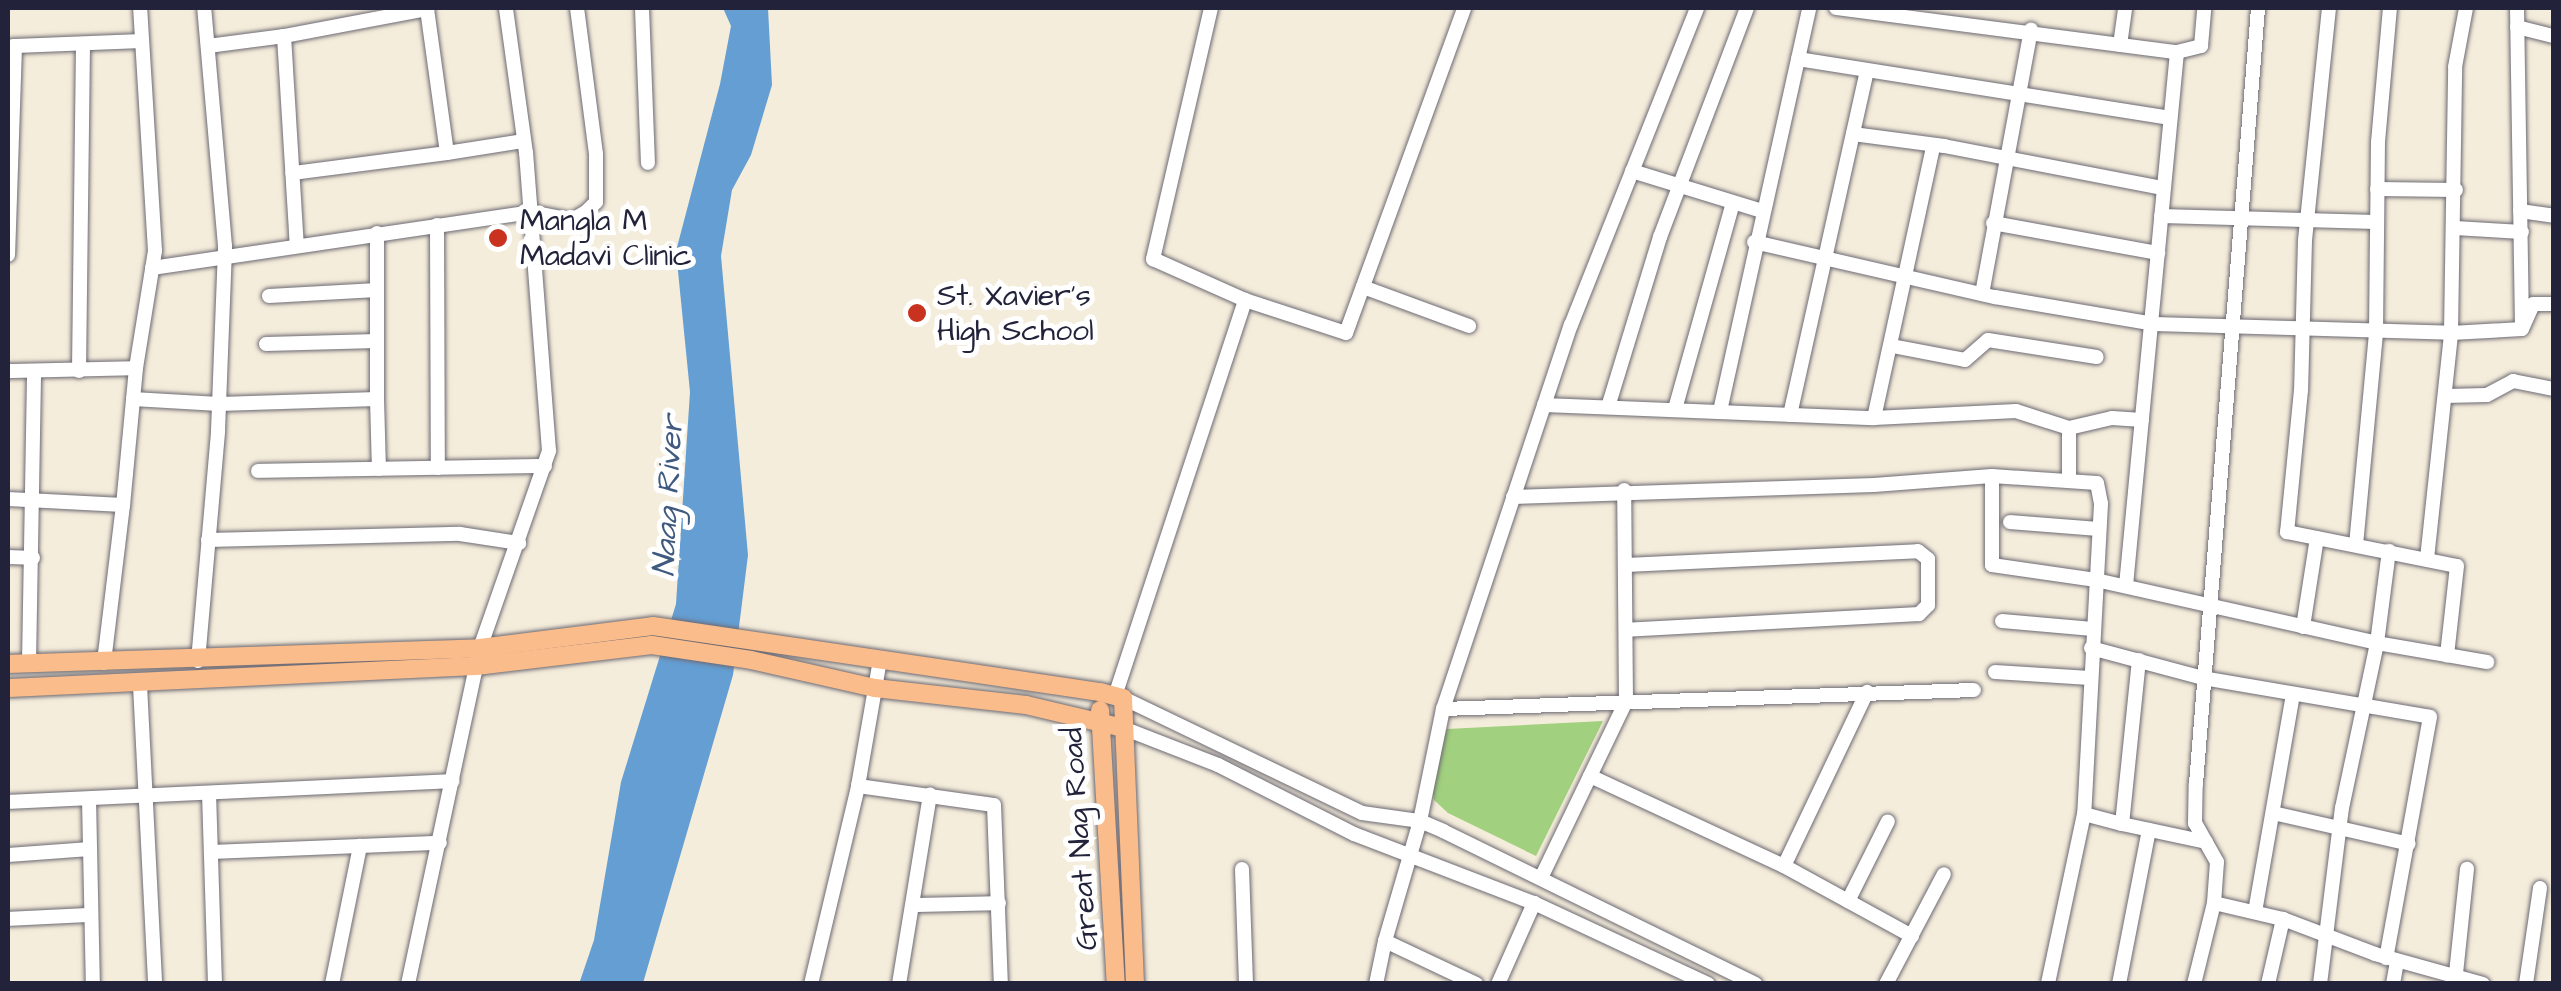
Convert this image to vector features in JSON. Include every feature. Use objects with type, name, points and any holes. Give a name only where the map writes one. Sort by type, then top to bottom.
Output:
[{"type":"main road","points":[[8,688],[140,685],[478,657],[652,635],[756,639],[1113,695]]},
{"type":"main road","points":[[652,635],[876,688],[1026,705],[1122,728]]},
{"type":"main road","points":[[8,664],[478,657]]},
{"type":"main road","points":[[138,661],[140,685]]},
{"type":"main road","points":[[102,686],[104,663]]},
{"type":"main road","name":"Great Nag Road","points":[[1113,695],[1100,721],[1116,984]]},
{"type":"main road","name":"Great Nag Road","points":[[1113,695],[1122,728],[1136,984]]},
{"type":"street","points":[[104,663],[136,368],[152,268],[140,8]]},
{"type":"street","points":[[198,661],[219,404],[225,256],[204,8]]},
{"type":"street","points":[[208,46],[284,36],[427,8],[447,153]]},
{"type":"street","points":[[408,984],[478,657],[549,451],[524,141],[506,8]]},
{"type":"street","points":[[152,268],[530,212],[572,220],[596,202],[596,154],[576,8]]},
{"type":"street","points":[[642,8],[648,163]]},
{"type":"street","points":[[1211,8],[1153,259],[1245,300],[1346,333],[1464,8]]},
{"type":"street","points":[[1376,984],[1407,852],[1420,821],[1443,709],[1544,405],[1697,8]]},
{"type":"street","points":[[1608,407],[1678,186],[1747,8]]},
{"type":"street","points":[[1720,411],[1754,242],[1809,8]]},
{"type":"street","points":[[1836,8],[2031,30],[2178,52],[2199,48],[2204,8]]},
{"type":"street","points":[[2120,46],[2125,8]]},
{"type":"street","points":[[2194,984],[2214,903],[2217,862],[2195,822],[2258,8]]},
{"type":"street","points":[[2329,8],[2306,222],[2303,326],[2287,532],[2456,566],[2446,655]]},
{"type":"street","points":[[2356,545],[2376,332],[2376,189],[2390,8]]},
{"type":"street","points":[[2427,559],[2451,333],[2455,67],[2466,8]]},
{"type":"street","points":[[2517,8],[2522,329]]},
{"type":"street","points":[[2517,26],[2554,36]]},
{"type":"street","points":[[1982,294],[2004,158],[2031,30]]},
{"type":"street","points":[[284,36],[297,246]]},
{"type":"street","points":[[8,255],[11,46],[142,41]]},
{"type":"street","points":[[79,371],[83,45]]},
{"type":"street","points":[[2126,586],[2178,52]]},
{"type":"street","points":[[1798,60],[2170,118]]},
{"type":"street","points":[[1790,415],[1867,72]]},
{"type":"street","points":[[1853,134],[2163,188]]},
{"type":"street","points":[[292,174],[524,141]]},
{"type":"street","points":[[1874,418],[1933,147]]},
{"type":"street","points":[[1632,172],[1762,210]]},
{"type":"street","points":[[2376,189],[2456,190]]},
{"type":"street","points":[[1675,409],[1734,203]]},
{"type":"street","points":[[2520,211],[2554,216]]},
{"type":"street","points":[[2161,216],[2376,222]]},
{"type":"street","points":[[1993,224],[2158,254]]},
{"type":"street","points":[[437,225],[438,468]]},
{"type":"street","points":[[2455,228],[2522,232]]},
{"type":"street","points":[[377,233],[379,469]]},
{"type":"street","points":[[1754,242],[1982,294],[2154,324],[2303,326],[2376,332],[2522,329]]},
{"type":"street","points":[[1363,287],[1469,326]]},
{"type":"street","points":[[268,296],[377,290]]},
{"type":"street","points":[[1245,300],[1113,695],[1362,813],[1420,821],[1756,984]]},
{"type":"street","points":[[2522,329],[2533,304],[2554,304]]},
{"type":"street","points":[[1892,346],[1965,360],[1988,340],[2097,357]]},
{"type":"street","points":[[266,344],[377,341]]},
{"type":"street","points":[[8,371],[136,368]]},
{"type":"street","points":[[29,662],[35,501],[34,371]]},
{"type":"street","points":[[2446,396],[2487,395],[2512,381],[2554,389]]},
{"type":"street","points":[[133,399],[219,404],[377,400]]},
{"type":"street","points":[[1544,405],[1874,418],[2016,411],[2069,428],[2112,418],[2142,420]]},
{"type":"street","points":[[2069,428],[2070,479]]},
{"type":"street","points":[[258,471],[545,466]]},
{"type":"street","points":[[1514,497],[1624,490],[1874,485],[1992,476],[2097,484],[2100,500],[2084,814],[2048,984]]},
{"type":"street","points":[[1992,476],[1992,565],[2096,580],[2376,643],[2487,662]]},
{"type":"street","points":[[1541,878],[1626,701],[1624,490]]},
{"type":"street","points":[[8,499],[122,505]]},
{"type":"street","points":[[2100,500],[2134,506]]},
{"type":"street","points":[[2010,522],[2098,529]]},
{"type":"street","points":[[208,540],[460,534],[519,542]]},
{"type":"street","points":[[2303,627],[2317,538]]},
{"type":"street","points":[[1626,564],[1918,551],[1928,559],[1928,605],[1919,614],[1628,630]]},
{"type":"street","points":[[2320,984],[2340,830],[2390,551]]},
{"type":"street","points":[[8,557],[32,558]]},
{"type":"street","points":[[2002,621],[2093,629]]},
{"type":"street","points":[[2092,648],[2204,678],[2430,717],[2392,959],[2393,984]]},
{"type":"street","points":[[812,984],[858,786],[880,660]]},
{"type":"street","points":[[2122,824],[2139,660]]},
{"type":"street","points":[[1995,672],[2090,678]]},
{"type":"street","points":[[140,685],[155,984]]},
{"type":"street","points":[[1443,709],[1974,690]]},
{"type":"street","points":[[1784,866],[1867,692]]},
{"type":"street","points":[[2255,912],[2293,694]]},
{"type":"street","points":[[1122,728],[1218,765],[1354,834],[1534,902],[1708,984]]},
{"type":"street","points":[[1590,776],[1784,866],[1912,936]]},
{"type":"street","points":[[8,802],[454,781]]},
{"type":"street","points":[[858,786],[990,802],[996,808],[1001,984]]},
{"type":"street","points":[[209,794],[215,984]]},
{"type":"street","points":[[899,984],[930,795]]},
{"type":"street","points":[[89,800],[92,984]]},
{"type":"street","points":[[2272,813],[2409,844]]},
{"type":"street","points":[[2084,814],[2206,842]]},
{"type":"street","points":[[1848,901],[1888,821]]},
{"type":"street","points":[[2119,984],[2149,830]]},
{"type":"street","points":[[211,852],[440,843]]},
{"type":"street","points":[[332,984],[360,846]]},
{"type":"street","points":[[8,855],[90,849]]},
{"type":"street","points":[[1242,869],[1246,984]]},
{"type":"street","points":[[2455,981],[2467,869]]},
{"type":"street","points":[[1886,984],[1944,874]]},
{"type":"street","points":[[2526,984],[2540,888]]},
{"type":"street","points":[[913,905],[999,902]]},
{"type":"street","points":[[1498,984],[1534,902]]},
{"type":"street","points":[[2214,903],[2282,919],[2455,981],[2482,984]]},
{"type":"street","points":[[8,919],[91,915]]},
{"type":"street","points":[[2268,984],[2282,919]]},
{"type":"street","points":[[1384,942],[1476,984]]},
{"type":"green space","points":[[1603,721],[1536,856],[1448,813],[1434,800],[1429,773],[1447,729]]},
{"type":"water","points":[[723,8],[768,8],[772,85],[751,155],[732,190],[721,256],[748,555],[733,675],[643,983],[579,984],[594,940],[621,782],[676,604],[690,392],[676,251],[720,84],[731,26]]},
{"type":"place","name":"Mangla M Madavi Clinic","points":[[498,238]]},
{"type":"place","name":"St. Xavier's High School","points":[[917,313]]},
{"type":"water label","name":"Naag River","points":[[669,496]]}]
